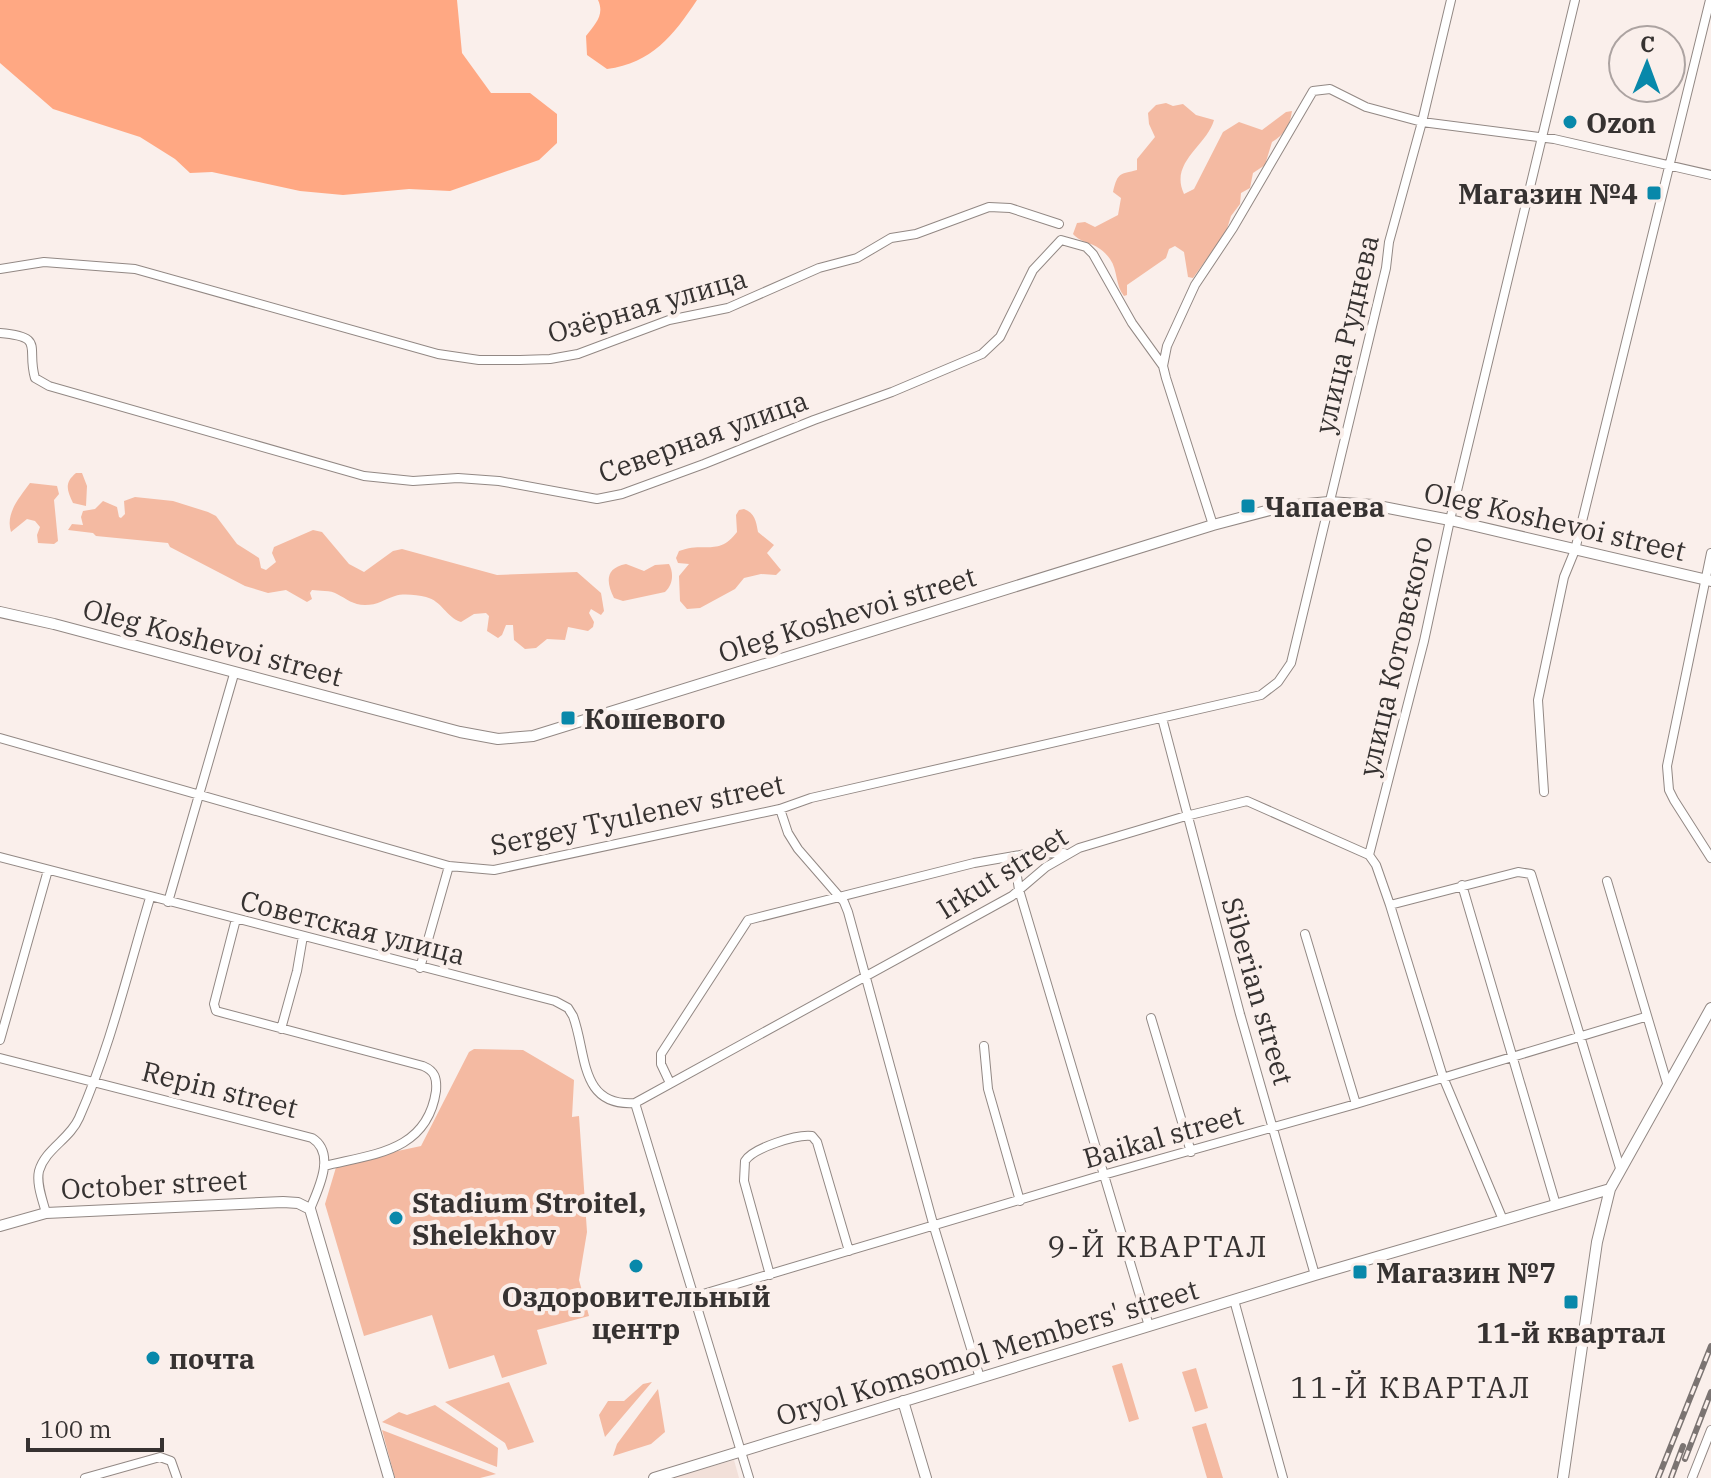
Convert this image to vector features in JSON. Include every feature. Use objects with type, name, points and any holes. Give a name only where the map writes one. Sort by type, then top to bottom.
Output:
[{"type":"street","name":"улица Руднева","points":[[1283,677],[1291,663],[1386,268],[1389,242],[1451,0]]},
{"type":"street","name":"улица Котовского","points":[[1369,855],[1424,641],[1450,520],[1575,0]]},
{"type":"street","points":[[1544,792],[1538,700],[1564,577],[1575,550],[1710,0]]},
{"type":"street","points":[[1213,525],[1163,366],[1171,336],[1195,285],[1233,228],[1313,91],[1320,88],[1334,90],[1355,103],[1422,122],[1542,137],[1711,175]]},
{"type":"street","name":"Озёрная улица","points":[[0,269],[44,262],[135,269],[438,354],[479,360],[550,359],[595,349],[669,320],[728,308],[819,268],[857,258],[891,238],[916,234],[989,207],[1010,208],[1059,224]]},
{"type":"street","name":"Северная улица","points":[[0,333],[20,335],[30,342],[34,352],[35,378],[49,386],[294,458],[364,476],[413,481],[458,478],[499,481],[597,499],[622,494],[704,464],[982,354],[1000,337],[1039,262],[1064,239],[1086,247],[1093,254],[1132,323],[1163,366]]},
{"type":"street","name":"Oleg Koshevoi street","points":[[0,612],[477,736],[519,739],[1271,508],[1329,502],[1373,505],[1450,520],[1708,581]]},
{"type":"street","points":[[1711,553],[1708,581],[1668,756],[1667,775],[1674,800],[1711,858]]},
{"type":"street","points":[[168,902],[234,674]]},
{"type":"street","name":"Sergey Tyulenev street","points":[[0,738],[449,866],[494,870],[780,809],[811,798],[1261,695],[1283,677]]},
{"type":"street","name":"Siberian street","points":[[1162,718],[1186,816],[1315,1275]]},
{"type":"street","name":"Irkut street","points":[[635,1103],[865,979],[1019,890],[1068,852],[1186,816],[1252,802],[1369,855]]},
{"type":"street","points":[[780,809],[788,833],[798,849],[844,902],[848,912],[934,1227],[980,1378]]},
{"type":"street","points":[[670,1083],[661,1064],[661,1054],[745,923],[754,918],[974,863],[1068,852]]},
{"type":"street","points":[[1369,855],[1376,865],[1390,905],[1443,1077],[1503,1220]]},
{"type":"street","points":[[1014,856],[1019,890],[1149,1326]]},
{"type":"street","name":"Советская улица","points":[[0,857],[420,968],[546,998],[568,1008],[575,1021],[591,1084],[610,1102],[635,1103]]},
{"type":"street","points":[[420,968],[449,866]]},
{"type":"street","points":[[0,1040],[48,870]]},
{"type":"street","points":[[1390,905],[1462,885],[1529,872],[1534,880],[1578,1036],[1620,1168]]},
{"type":"street","points":[[1607,881],[1667,1083]]},
{"type":"street","points":[[1462,885],[1556,1205]]},
{"type":"street","points":[[46,1213],[38,1180],[40,1169],[47,1156],[78,1122],[101,1062],[150,898]]},
{"type":"street","points":[[236,919],[214,1008],[217,1012],[423,1066],[436,1077],[428,1112],[406,1143],[324,1166],[310,1209],[389,1478]]},
{"type":"street","points":[[1305,934],[1356,1104]]},
{"type":"street","points":[[281,1029],[303,936]]},
{"type":"street","points":[[1563,1478],[1597,1242],[1610,1189],[1711,1008]]},
{"type":"street","name":"Baikal street","points":[[693,1297],[1645,1017]]},
{"type":"street","points":[[1151,1018],[1191,1152]]},
{"type":"street","points":[[984,1046],[988,1089],[1020,1201]]},
{"type":"street","name":"Repin street","points":[[0,1058],[312,1138],[322,1146],[324,1166]]},
{"type":"street","points":[[635,1103],[749,1478]]},
{"type":"street","points":[[770,1275],[744,1181],[745,1161],[753,1152],[803,1135],[812,1136],[817,1142],[849,1251]]},
{"type":"street","name":"Oryol Komsomol Members' street","points":[[654,1478],[1315,1275],[1610,1189]]},
{"type":"street","name":"October street","points":[[0,1226],[46,1213],[283,1202],[298,1203],[310,1209]]},
{"type":"street","points":[[1234,1300],[1283,1478]]},
{"type":"street","points":[[903,1401],[926,1478]]},
{"type":"street","points":[[1692,1478],[1711,1430]]},
{"type":"street","points":[[85,1478],[160,1457],[171,1461],[177,1478]]},
{"type":"shaded area","points":[[0,0],[457,0],[462,53],[491,93],[530,93],[557,114],[557,143],[539,160],[450,191],[409,189],[343,195],[300,191],[212,172],[190,173],[175,159],[140,137],[53,109],[0,63]]},
{"type":"shaded area","points":[[598,0],[697,0],[660,46],[637,61],[607,69],[587,55],[586,36],[600,15]]},
{"type":"shaded area","points":[[1166,103],[1173,106],[1183,104],[1196,115],[1214,120],[1185,163],[1181,173],[1184,194],[1194,189],[1223,132],[1239,122],[1262,130],[1292,111],[1286,130],[1272,142],[1265,165],[1253,173],[1250,188],[1241,193],[1240,204],[1231,216],[1226,232],[1193,278],[1188,277],[1184,252],[1175,246],[1169,249],[1166,258],[1127,285],[1127,295],[1124,296],[1110,259],[1100,249],[1073,234],[1077,223],[1085,222],[1095,227],[1118,215],[1121,198],[1113,192],[1116,180],[1120,175],[1137,170],[1137,159],[1155,137],[1148,113],[1156,105]]},
{"type":"shaded area","points":[[76,473],[82,473],[87,486],[86,506],[73,503],[69,494],[68,483]]},
{"type":"shaded area","points":[[30,483],[57,486],[59,494],[54,500],[58,541],[54,544],[38,543],[40,527],[35,521],[27,519],[11,532],[12,512]]},
{"type":"shaded area","points":[[135,497],[173,501],[216,516],[237,544],[259,558],[261,568],[266,570],[276,562],[272,553],[274,547],[313,530],[322,532],[349,564],[364,572],[393,551],[402,549],[497,575],[577,572],[601,593],[604,611],[601,615],[591,609],[589,613],[594,622],[588,631],[568,627],[565,640],[547,639],[536,648],[525,649],[514,640],[513,625],[506,625],[498,638],[487,631],[489,616],[486,613],[474,614],[461,622],[426,597],[402,595],[365,605],[332,592],[312,590],[312,599],[307,602],[286,590],[268,593],[245,586],[170,547],[168,543],[68,530],[72,524],[83,525],[83,511],[95,509],[103,501],[117,507],[121,518],[125,514],[124,501]]},
{"type":"shaded area","points":[[744,509],[753,515],[758,532],[774,545],[767,553],[781,570],[776,575],[744,578],[735,589],[700,608],[687,609],[680,601],[679,576],[689,564],[678,563],[676,558],[679,551],[724,544],[737,532],[736,515]]},
{"type":"shaded area","points":[[626,564],[644,571],[655,565],[669,564],[672,575],[670,586],[665,592],[623,601],[614,598],[609,576],[614,569]]},
{"type":"shaded area","name":"Stadium Stroitel, Shelekhov","points":[[474,1049],[523,1050],[574,1080],[572,1117],[579,1116],[587,1232],[579,1280],[589,1316],[537,1330],[547,1364],[502,1378],[494,1355],[449,1369],[432,1315],[364,1336],[325,1204],[337,1164],[421,1146],[469,1052]]},
{"type":"shaded area","points":[[1122,1363],[1139,1419],[1129,1422],[1112,1366]]},
{"type":"shaded area","points":[[1196,1368],[1208,1408],[1195,1412],[1182,1372]]},
{"type":"shaded area","points":[[509,1382],[534,1442],[508,1450],[505,1443],[445,1402]]},
{"type":"shaded area","points":[[652,1382],[605,1437],[599,1415],[608,1401],[624,1401],[643,1384]]},
{"type":"shaded area","points":[[658,1389],[665,1432],[651,1444],[613,1456],[617,1444]]},
{"type":"shaded area","points":[[435,1405],[498,1448],[497,1467],[382,1422],[399,1412],[407,1415]]},
{"type":"shaded area","points":[[1206,1423],[1223,1478],[1207,1478],[1192,1427]]},
{"type":"shaded area","points":[[382,1430],[496,1474],[480,1478],[395,1478]]},
{"type":"shaded area","points":[[734,1460],[739,1478],[671,1478]]},
{"type":"railway","points":[[1658,1478],[1711,1346]]},
{"type":"railway","points":[[1685,1459],[1711,1392]]},
{"type":"railway","points":[[1671,1478],[1683,1446]]},
{"type":"place","name":"Ozon","points":[[1570,122]]},
{"type":"place","name":"Магазин №4","points":[[1654,193]]},
{"type":"place","name":"Чапаева","points":[[1248,506]]},
{"type":"place","name":"Кошевого","points":[[568,718]]},
{"type":"place","name":"Stadium Stroitel, Shelekhov","points":[[396,1218]]},
{"type":"place","name":"Оздоровительный центр","points":[[636,1266]]},
{"type":"place","name":"Магазин №7","points":[[1360,1272]]},
{"type":"place","name":"11-й квартал","points":[[1571,1302]]},
{"type":"place","name":"почта","points":[[153,1358]]},
{"type":"district","name":"9-Й КВАРТАЛ","points":[[1158,1245]]},
{"type":"district","name":"11-Й КВАРТАЛ","points":[[1411,1386]]}]
